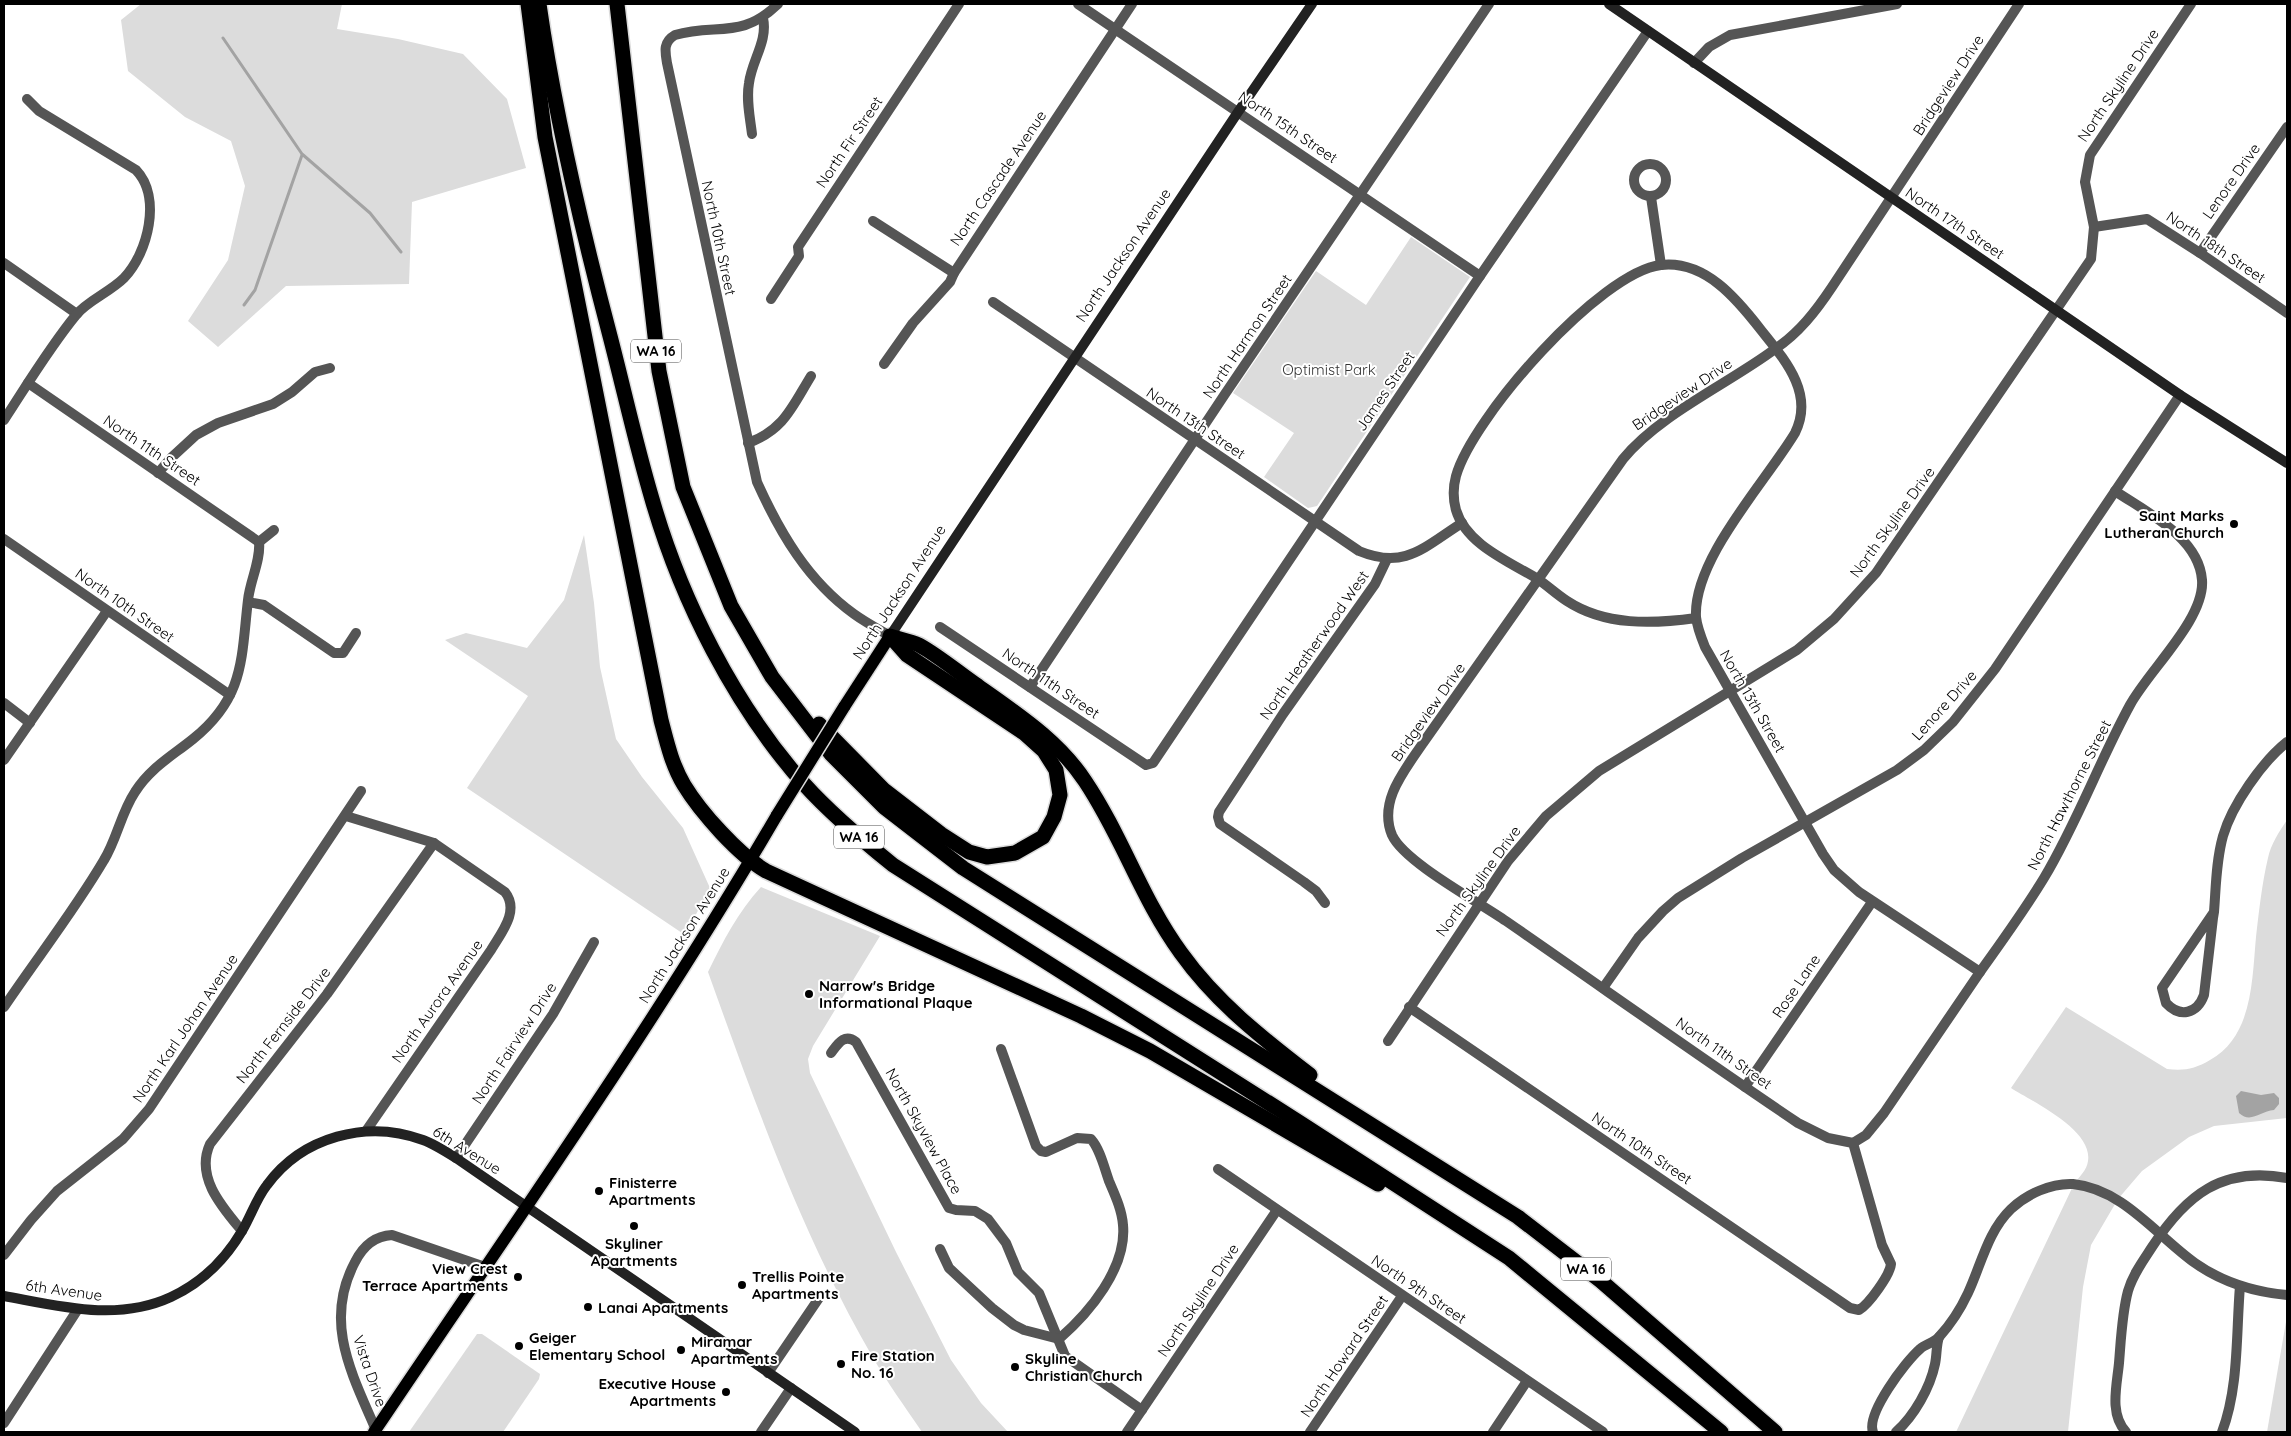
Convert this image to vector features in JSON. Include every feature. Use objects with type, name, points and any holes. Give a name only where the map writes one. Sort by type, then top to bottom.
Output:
[{"type":"highway","points":[[528,4],[545,137],[661,720],[672,759],[684,786],[704,811],[750,861],[766,871],[1081,1016],[1201,1079],[1466,1238],[1613,1344]]},
{"type":"highway","name":"WA 16","points":[[539,4],[567,166],[652,500],[671,555],[710,645],[742,700],[804,784],[856,834],[893,865],[1463,1227],[1548,1289],[1721,1432]]},
{"type":"highway","name":"WA 16","points":[[617,4],[659,371],[683,487],[731,606],[772,676],[831,754],[878,800],[963,868],[1518,1216],[1601,1281],[1775,1432]]},
{"type":"highway","points":[[772,676],[884,790],[941,834],[969,852],[987,857],[1016,853],[1043,837],[1054,817],[1060,795],[1056,770],[1044,751],[1024,733],[907,655],[890,636]]},
{"type":"highway","points":[[890,636],[918,644],[1048,738],[1085,781],[1157,919],[1206,985],[1256,1034],[1380,1129]]},
{"type":"main road","name":"North Jackson Avenue","points":[[375,1431],[649,1021],[890,636]]},
{"type":"street","points":[[752,134],[748,94],[749,81],[763,40],[763,18],[778,4]]},
{"type":"street","name":"North Fir Street","points":[[771,299],[799,256],[798,247],[959,4]]},
{"type":"street","name":"North 15th Street","points":[[1078,4],[1480,276]]},
{"type":"street","name":"North Cascade Avenue","points":[[884,364],[913,322],[950,282],[954,272],[1132,4]]},
{"type":"street","name":"North Jackson Avenue","points":[[890,636],[1074,357],[1312,4]]},
{"type":"street","name":"North Harmon Street","points":[[1030,687],[1489,4]]},
{"type":"street","name":"North 17th Street","points":[[1609,4],[2180,395],[2287,463]]},
{"type":"street","points":[[1694,63],[1709,46],[1730,35],[1897,4]]},
{"type":"street","name":"Bridgeview Drive","points":[[1479,902],[1406,854],[1393,836],[1388,818],[1388,808],[1396,785],[1597,494],[1635,445],[1670,418],[1776,349],[1804,324],[1823,300],[1892,198],[2019,4]]},
{"type":"street","name":"North Skyline Drive","points":[[1388,1041],[1479,902],[1521,844],[1546,816],[1574,790],[1640,744],[1780,662],[1804,644],[1834,619],[1863,588],[1890,554],[2091,259],[2094,227],[2085,182],[2090,155],[2191,4]]},
{"type":"street","name":"North 10th Street","points":[[763,18],[727,30],[681,33],[668,40],[665,52],[672,91],[748,444],[761,491],[772,517],[800,561],[832,595],[854,614],[890,636]]},
{"type":"street","name":"James Street","points":[[1146,764],[1152,764],[1158,758],[1480,276],[1648,31]]},
{"type":"street","points":[[4,420],[77,314],[108,292],[124,277],[135,262],[141,250],[149,218],[150,195],[142,175],[129,164],[39,111],[27,100]]},
{"type":"street","name":"Lenore Drive","points":[[2200,252],[2287,127]]},
{"type":"street","points":[[1651,197],[1661,265]]},
{"type":"street","name":"North 18th Street","points":[[2094,227],[2147,219],[2200,252],[2287,313]]},
{"type":"street","points":[[873,221],[954,272]]},
{"type":"street","points":[[4,263],[77,314]]},
{"type":"street","points":[[1661,265],[1684,268],[1714,280],[1744,308],[1776,349],[1799,387],[1802,405],[1800,421],[1791,440],[1706,567],[1700,585],[1696,618],[1645,622],[1604,617],[1567,601],[1539,580],[1480,543],[1462,523],[1454,502],[1456,475],[1474,442],[1516,380],[1544,348],[1579,315],[1623,282],[1647,269],[1661,265]]},
{"type":"street","name":"North 13th Street","points":[[993,302],[1359,551],[1387,559]]},
{"type":"street","points":[[158,473],[196,435],[218,423],[273,404],[292,392],[315,372],[330,368]]},
{"type":"street","points":[[748,444],[765,437],[780,425],[811,376]]},
{"type":"street","name":"North 11th Street","points":[[28,383],[259,542]]},
{"type":"street","name":"Lenore Drive","points":[[1603,988],[1638,938],[1678,898],[1742,858],[1897,770],[1924,750],[1953,722],[1995,669],[2180,395]]},
{"type":"street","name":"North Hawthorne Street","points":[[1853,1142],[1866,1135],[1884,1113],[2044,878],[2079,814],[2130,704],[2193,615],[2201,597],[2200,568],[2192,552],[2168,527],[2115,491]]},
{"type":"street","points":[[1387,559],[1409,556],[1418,552],[1462,523]]},
{"type":"street","points":[[4,1007],[105,859],[126,807],[135,792],[160,763],[203,730],[215,718],[230,695],[242,665],[251,579],[260,552],[259,542],[274,530]]},
{"type":"street","name":"North 10th Street","points":[[4,539],[230,695]]},
{"type":"street","name":"North Heatherwood West","points":[[1325,903],[1316,891],[1220,824],[1218,817],[1219,812],[1248,765],[1376,584],[1387,559]]},
{"type":"street","points":[[248,602],[264,605],[334,653],[343,653],[356,632]]},
{"type":"street","points":[[4,760],[107,610]]},
{"type":"street","name":"North 13th Street","points":[[1696,618],[1705,647],[1834,870],[1872,902],[1980,972]]},
{"type":"street","name":"North 11th Street","points":[[940,627],[1146,764]]},
{"type":"street","points":[[4,703],[30,723]]},
{"type":"street","points":[[2214,912],[2162,988],[2166,1003],[2178,1012],[2186,1014],[2195,1009],[2200,1004],[2204,995],[2214,912],[2220,848],[2227,825],[2268,760],[2287,742]]},
{"type":"street","name":"North Karl Johan Avenue","points":[[4,1255],[44,1204],[70,1180],[123,1139],[149,1109],[361,792]]},
{"type":"street","points":[[346,816],[434,843]]},
{"type":"street","name":"North Aurora Avenue","points":[[366,1131],[507,922],[512,905],[510,898],[499,886],[434,843]]},
{"type":"street","name":"North Fernside Drive","points":[[242,1231],[220,1204],[208,1180],[206,1161],[210,1144],[327,994],[434,843]]},
{"type":"street","name":"North 11th Street","points":[[1479,902],[1745,1087],[1819,1135],[1853,1142]]},
{"type":"street","name":"Rose Lane","points":[[1745,1087],[1872,902]]},
{"type":"street","name":"North Fairview Drive","points":[[456,1158],[553,1014],[594,942]]},
{"type":"street","name":"North 10th Street","points":[[1409,1007],[1848,1306],[1860,1310],[1871,1299],[1891,1264],[1882,1245],[1853,1142]]},
{"type":"street","name":"North Skyview Place","points":[[831,1053],[845,1038],[856,1042],[949,1208],[975,1211],[985,1216],[996,1227],[1006,1243],[1018,1272],[1040,1293],[1065,1356],[1142,1410]]},
{"type":"street","points":[[940,1249],[949,1268],[992,1308],[1014,1325],[1024,1330],[1059,1339],[1076,1324],[1113,1270],[1123,1239],[1122,1220],[1101,1158],[1091,1139],[1077,1138],[1046,1152],[1041,1151],[1036,1146],[1001,1049]]},
{"type":"street","name":"6th Avenue","points":[[4,1296],[78,1309],[104,1311],[134,1309],[170,1298],[192,1285],[213,1269],[224,1257],[242,1231],[268,1183],[297,1156],[325,1140],[366,1131],[406,1135],[423,1140],[456,1158],[855,1432]]},
{"type":"street","name":"North 9th Street","points":[[1218,1169],[1603,1432]]},
{"type":"street","points":[[2126,1432],[2117,1415],[2116,1392],[2128,1291],[2138,1269],[2160,1234],[2192,1199],[2219,1182],[2251,1174],[2287,1178]]},
{"type":"street","points":[[1873,1432],[1871,1426],[1873,1417],[1895,1380],[1914,1354],[1939,1337],[1965,1299],[1989,1242],[2000,1223],[2011,1209],[2031,1195],[2065,1184],[2100,1190],[2118,1199],[2196,1263],[2240,1286],[2287,1295]]},
{"type":"street","name":"North Skyline Drive","points":[[1127,1432],[1277,1210]]},
{"type":"street","name":"Vista Drive","points":[[375,1431],[350,1369],[342,1336],[342,1298],[349,1275],[358,1256],[370,1241],[385,1235],[392,1235],[484,1267]]},
{"type":"street","points":[[2222,1432],[2228,1419],[2232,1391],[2240,1286]]},
{"type":"street","name":"North Howard Street","points":[[1310,1432],[1402,1296]]},
{"type":"street","points":[[768,1373],[819,1298]]},
{"type":"street","points":[[4,1423],[78,1309]]},
{"type":"street","points":[[1896,1432],[1907,1421],[1931,1379],[1939,1337]]},
{"type":"street","points":[[1493,1432],[1527,1381]]},
{"type":"street","points":[[761,1432],[791,1388]]},
{"type":"green space","points":[[141,4],[342,4],[337,29],[398,39],[463,54],[507,99],[526,168],[412,202],[409,284],[286,286],[218,347],[188,321],[228,260],[245,186],[231,141],[185,117],[128,71],[121,20]]},
{"type":"green space","name":"Optimist Park","points":[[1411,237],[1470,277],[1317,506],[1308,508],[1264,477],[1294,433],[1233,393],[1316,271],[1366,305]]},
{"type":"green space","points":[[584,535],[594,603],[600,667],[616,739],[642,777],[683,828],[710,888],[685,935],[467,788],[528,696],[445,640],[466,633],[527,648],[564,600]]},
{"type":"green space","points":[[2287,820],[2287,1118],[2214,1126],[2189,1137],[2142,1171],[2118,1199],[2091,1245],[2083,1287],[2068,1432],[1956,1432],[2074,1184],[2088,1161],[2087,1150],[2081,1138],[2072,1128],[2060,1118],[2011,1088],[2066,1007],[2167,1069],[2179,1070],[2194,1067],[2210,1060],[2224,1050],[2235,1037],[2248,1006],[2262,887],[2269,853]]},
{"type":"green space","points":[[761,887],[880,936],[813,1046],[808,1059],[810,1073],[896,1252],[951,1360],[981,1403],[1008,1432],[922,1432],[872,1356],[823,1263],[781,1168],[708,972],[731,927]]},
{"type":"green space","points":[[2287,1316],[2287,1432],[2267,1432]]},
{"type":"green space","points":[[477,1334],[482,1334],[540,1374],[539,1379],[503,1432],[409,1432]]},
{"type":"shaded area","points":[[2241,1091],[2261,1095],[2274,1093],[2279,1098],[2279,1104],[2274,1110],[2252,1117],[2243,1116],[2239,1113],[2236,1096]]},
{"type":"waterway","points":[[223,38],[302,154],[370,213],[401,252]]},
{"type":"waterway","points":[[244,305],[255,290],[302,155]]},
{"type":"place","name":"Saint Marks Lutheran Church","points":[[2234,524]]},
{"type":"place","name":"Narrow's Bridge Informational Plaque","points":[[809,994]]},
{"type":"place","name":"Finisterre Apartments","points":[[599,1191]]},
{"type":"place","name":"Skyliner Apartments","points":[[634,1226]]},
{"type":"place","name":"View Crest Terrace Apartments","points":[[518,1277]]},
{"type":"place","name":"Trellis Pointe Apartments","points":[[742,1285]]},
{"type":"place","name":"Lanai Apartments","points":[[588,1307]]},
{"type":"place","name":"Geiger Elementary School","points":[[519,1346]]},
{"type":"place","name":"Miramar Apartments","points":[[681,1350]]},
{"type":"place","name":"Fire Station No. 16","points":[[841,1364]]},
{"type":"place","name":"Skyline Christian Church","points":[[1015,1367]]},
{"type":"place","name":"Executive House Apartments","points":[[726,1392]]}]
